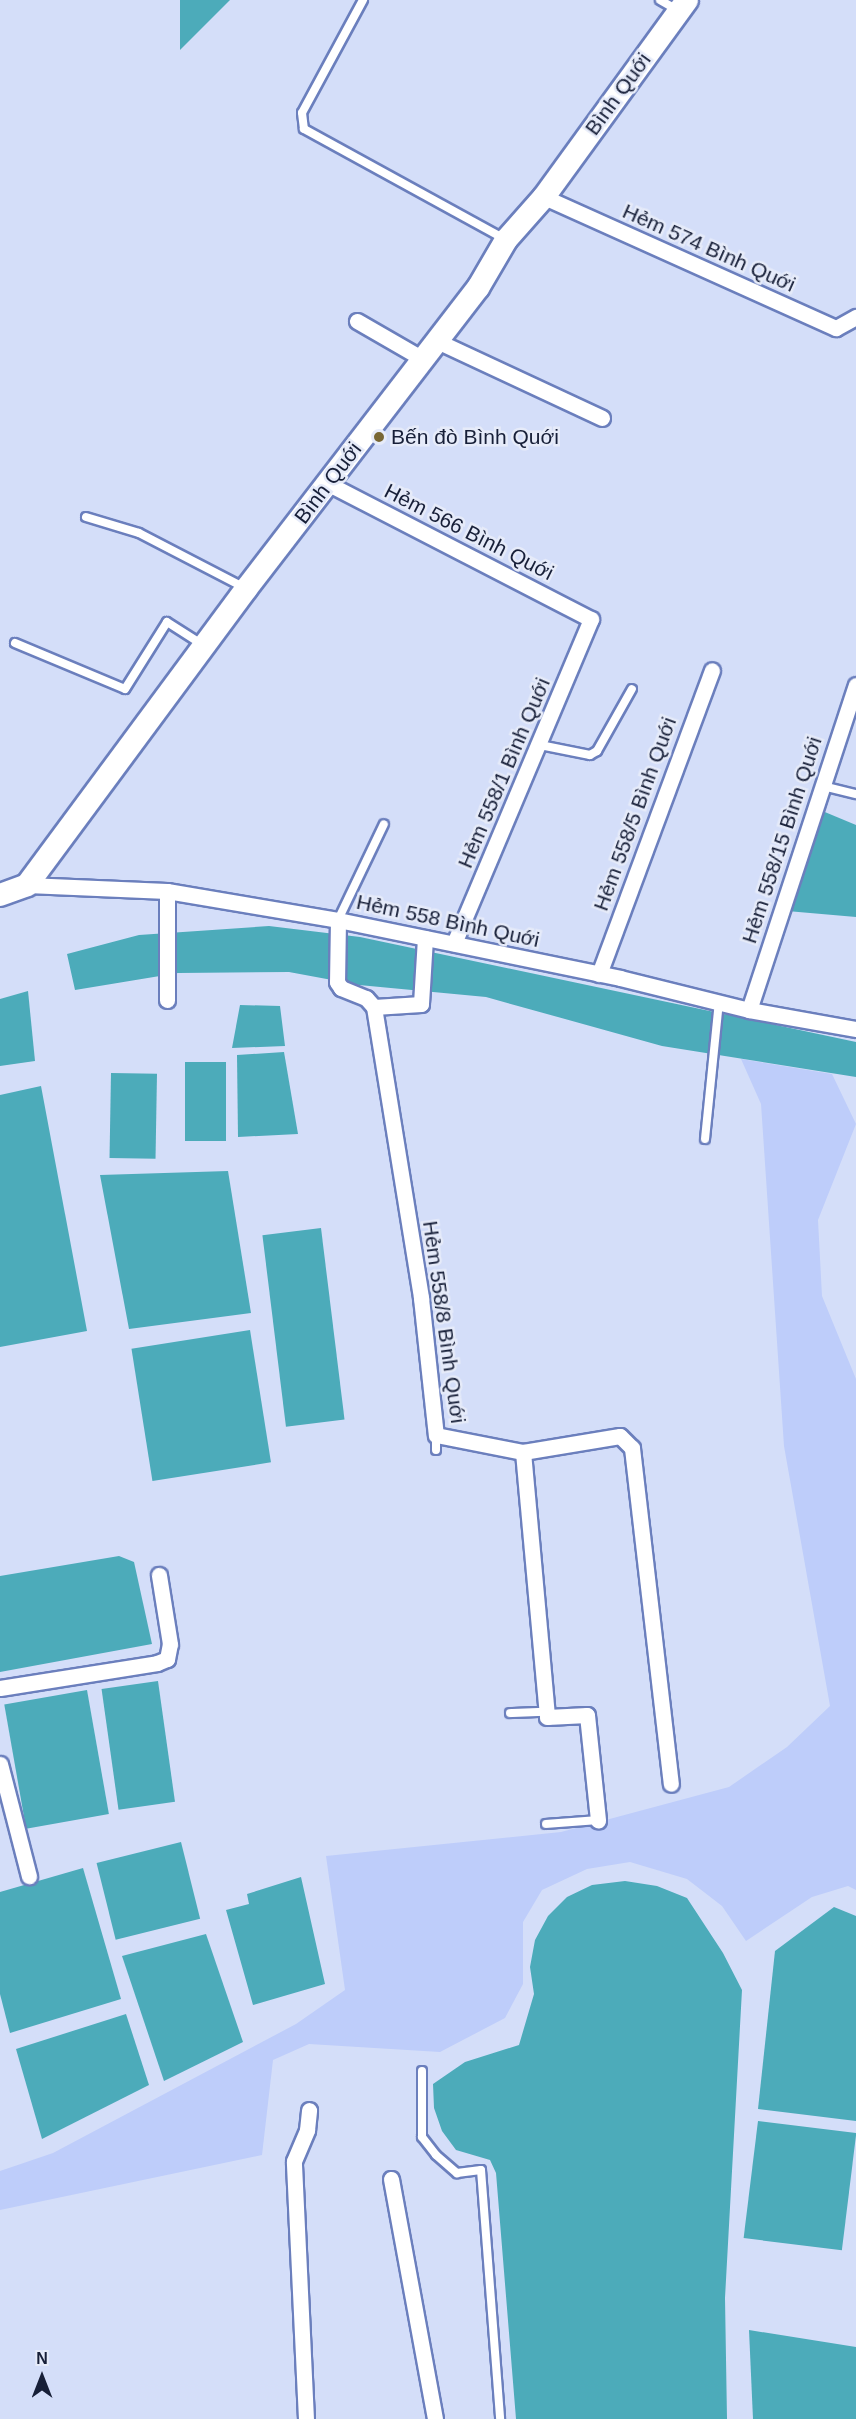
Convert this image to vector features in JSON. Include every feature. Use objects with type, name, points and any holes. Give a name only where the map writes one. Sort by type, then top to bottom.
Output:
[{"type":"main road","name":"Bình Quới","points":[[27,885],[246,589],[478,288],[506,240],[544,197],[675,4]]},
{"type":"main road","points":[[0,895],[27,885]]},
{"type":"street","name":"Hẻm 574 Bình Quới","points":[[544,197],[836,328],[856,316]]},
{"type":"street","points":[[357,321],[602,417]]},
{"type":"street","name":"Hẻm 566 Bình Quới","points":[[327,483],[591,619]]},
{"type":"street","name":"Hẻm 558/1 Bình Quới","points":[[454,943],[540,745],[591,619]]},
{"type":"street","name":"Hẻm 558/5 Bình Quới","points":[[598,974],[712,670]]},
{"type":"street","name":"Hẻm 558/15 Bình Quới","points":[[749,1010],[856,685]]},
{"type":"street","name":"Hẻm 558 Bình Quới","points":[[27,885],[167,891],[425,942],[454,943],[598,974],[719,1006],[856,1029]]},
{"type":"street","points":[[167,891],[167,1000]]},
{"type":"street","points":[[338,924],[337,980],[341,988],[366,998],[374,1007],[421,1004],[425,942]]},
{"type":"street","name":"Hẻm 558/8 Bình Quới","points":[[374,1007],[421,1298],[436,1442],[523,1452],[621,1436],[632,1448],[671,1784]]},
{"type":"street","points":[[523,1452],[548,1717],[587,1715],[598,1820]]},
{"type":"street","points":[[0,1688],[157,1663],[167,1659],[170,1644],[159,1575]]},
{"type":"street","points":[[0,1764],[29,1876]]},
{"type":"street","points":[[306,2419],[294,2161],[307,2130],[309,2110]]},
{"type":"street","points":[[391,2179],[435,2419]]},
{"type":"lane","points":[[363,0],[302,114],[304,129],[506,240]]},
{"type":"lane","points":[[86,517],[139,533],[246,589]]},
{"type":"lane","points":[[15,643],[125,689],[167,622],[204,645]]},
{"type":"lane","points":[[540,745],[590,754],[597,751],[632,690]]},
{"type":"lane","points":[[823,786],[856,794]]},
{"type":"lane","points":[[338,924],[384,824]]},
{"type":"lane","points":[[705,1139],[719,1006]]},
{"type":"lane","points":[[510,1713],[547,1712]]},
{"type":"lane","points":[[546,1824],[598,1820]]},
{"type":"lane","points":[[422,2071],[422,2137],[436,2155],[457,2173],[481,2170],[500,2419]]},
{"type":"shaded area","points":[[180,0],[230,0],[180,50]]},
{"type":"shaded area","points":[[820,810],[856,825],[856,917],[787,911]]},
{"type":"shaded area","points":[[269,926],[360,937],[856,1042],[856,1077],[662,1046],[486,997],[359,985],[289,972],[178,973],[75,990],[67,954],[139,935]]},
{"type":"shaded area","points":[[28,991],[35,1061],[0,1066],[0,999]]},
{"type":"shaded area","points":[[240,1005],[280,1006],[285,1046],[232,1048]]},
{"type":"shaded area","points":[[284,1052],[298,1134],[238,1137],[237,1055]]},
{"type":"shaded area","points":[[741,1059],[832,1074],[856,1124],[818,1220],[822,1296],[856,1379],[856,1890],[848,1886],[812,1897],[746,1941],[722,1906],[687,1879],[630,1862],[587,1869],[542,1890],[523,1922],[523,1984],[505,2018],[440,2052],[309,2044],[273,2060],[262,2155],[0,2210],[0,2171],[53,2153],[296,2024],[345,1990],[326,1856],[561,1832],[729,1787],[787,1747],[830,1706],[784,1446],[761,1104]]},
{"type":"shaded area","points":[[185,1062],[226,1062],[226,1141],[185,1141]]},
{"type":"shaded area","points":[[111,1073],[157,1074],[156,1159],[110,1158]]},
{"type":"shaded area","points":[[41,1086],[87,1331],[0,1347],[0,1095]]},
{"type":"shaded area","points":[[228,1171],[251,1313],[129,1329],[100,1175]]},
{"type":"shaded area","points":[[321,1228],[345,1420],[286,1427],[262,1235]]},
{"type":"shaded area","points":[[250,1330],[271,1462],[152,1481],[131,1349]]},
{"type":"shaded area","points":[[119,1556],[134,1562],[152,1644],[0,1672],[0,1576]]},
{"type":"shaded area","points":[[158,1681],[175,1802],[119,1810],[102,1689]]},
{"type":"shaded area","points":[[87,1690],[109,1814],[26,1829],[4,1705]]},
{"type":"shaded area","points":[[181,1842],[200,1919],[116,1940],[97,1863]]},
{"type":"shaded area","points":[[83,1868],[121,1999],[10,2033],[0,1994],[0,1892]]},
{"type":"shaded area","points":[[301,1877],[325,1984],[253,2005],[226,1910],[249,1904],[247,1894]]},
{"type":"shaded area","points":[[625,1881],[657,1886],[687,1898],[723,1953],[742,1990],[725,2298],[727,2419],[516,2419],[496,2173],[490,2160],[456,2150],[442,2131],[434,2108],[433,2084],[465,2062],[519,2045],[534,1994],[530,1967],[535,1940],[548,1916],[567,1897],[592,1885]]},
{"type":"shaded area","points":[[834,1907],[856,1916],[856,2121],[758,2109],[775,1951]]},
{"type":"shaded area","points":[[206,1934],[243,2042],[164,2081],[122,1956]]},
{"type":"shaded area","points":[[126,2014],[149,2085],[42,2139],[16,2049]]},
{"type":"shaded area","points":[[758,2121],[856,2133],[842,2250],[744,2238]]},
{"type":"shaded area","points":[[749,2330],[856,2347],[856,2419],[753,2419]]},
{"type":"place","name":"Bến đò Bình Quới","points":[[379,437]]}]
